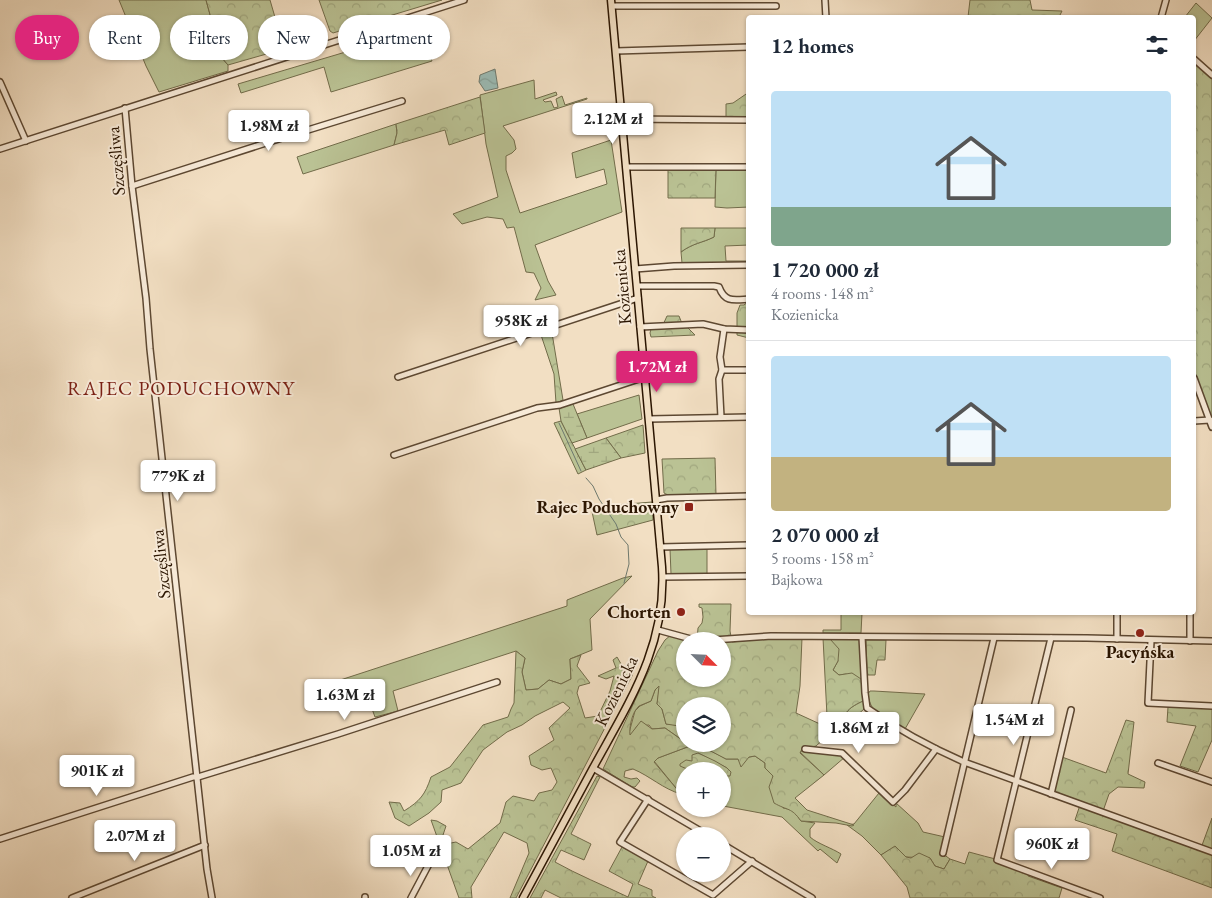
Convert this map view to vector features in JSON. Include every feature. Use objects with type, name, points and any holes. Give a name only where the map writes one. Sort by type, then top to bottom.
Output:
[{"type":"main road","name":"Kozienicka","points":[[523,898],[639,682],[652,652],[662,606],[663,577],[611,3]]},
{"type":"street","points":[[0,149],[464,0]]},
{"type":"street","points":[[825,0],[826,15]]},
{"type":"street","points":[[1162,15],[1166,0]]},
{"type":"street","points":[[611,3],[776,6]]},
{"type":"street","points":[[616,51],[746,47]]},
{"type":"street","points":[[1196,60],[1212,75]]},
{"type":"street","points":[[0,82],[26,141]]},
{"type":"street","points":[[132,186],[402,101]]},
{"type":"street","name":"Szczęśliwa","points":[[126,108],[132,186],[212,898]]},
{"type":"street","points":[[622,119],[746,120]]},
{"type":"street","points":[[626,167],[746,167]]},
{"type":"street","points":[[635,269],[671,268],[674,266],[746,265]]},
{"type":"street","points":[[637,286],[714,286],[719,288],[722,295],[726,298],[746,299]]},
{"type":"street","points":[[398,376],[638,298]]},
{"type":"street","points":[[640,327],[703,324],[724,329],[746,330]]},
{"type":"street","points":[[721,417],[718,393],[722,370],[720,357],[724,329]]},
{"type":"street","points":[[722,370],[746,370]]},
{"type":"street","points":[[394,455],[537,408],[560,405],[645,377]]},
{"type":"street","points":[[1196,383],[1212,427]]},
{"type":"street","points":[[649,419],[746,418]]},
{"type":"street","points":[[1196,421],[1210,420]]},
{"type":"street","points":[[656,500],[667,498],[746,496]]},
{"type":"street","points":[[660,547],[746,545]]},
{"type":"street","points":[[663,577],[746,576]]},
{"type":"street","points":[[1116,639],[1117,615]]},
{"type":"street","points":[[1190,615],[1190,641]]},
{"type":"street","points":[[658,630],[691,639],[713,640],[771,636],[1212,641]]},
{"type":"street","points":[[862,637],[867,708],[936,749],[964,762],[1212,852]]},
{"type":"street","points":[[943,853],[994,638]]},
{"type":"street","points":[[1051,638],[997,860],[1100,898]]},
{"type":"street","points":[[1151,640],[1148,703],[1212,706]]},
{"type":"street","points":[[0,839],[193,777],[338,734],[497,682]]},
{"type":"street","points":[[1051,794],[1070,710]]},
{"type":"street","points":[[805,749],[842,753],[893,802],[905,790],[936,749]]},
{"type":"street","points":[[1158,763],[1212,782]]},
{"type":"street","points":[[593,768],[693,827]]},
{"type":"street","points":[[648,799],[620,842],[713,895],[752,861]]},
{"type":"street","points":[[72,898],[205,845]]},
{"type":"street","points":[[731,849],[812,898]]},
{"type":"street","points":[[411,898],[429,864]]},
{"type":"green space","points":[[119,0],[206,0],[210,15],[170,15],[170,60],[224,60],[228,65],[228,71],[159,92],[144,60],[160,60],[160,15],[125,15]]},
{"type":"green space","points":[[206,0],[270,0],[274,15],[258,15],[258,56],[248,59],[248,15],[210,15]]},
{"type":"green space","points":[[319,0],[442,0],[392,15],[338,15],[338,31],[333,33],[328,25],[328,15],[324,15]]},
{"type":"green space","points":[[970,0],[1030,0],[1032,10],[1062,11],[1060,15],[968,15]]},
{"type":"green space","points":[[1196,3],[1212,18],[1196,38],[1196,15],[1187,15]]},
{"type":"green space","points":[[338,54],[338,60],[432,61],[331,92],[324,67],[241,93],[238,84],[319,60],[328,60],[328,57]]},
{"type":"green space","points":[[224,60],[246,60],[228,65]]},
{"type":"green space","points":[[1196,63],[1212,77],[1212,422],[1196,377]]},
{"type":"green space","points":[[534,80],[535,99],[556,92],[557,95],[543,100],[545,102],[551,101],[554,108],[558,107],[556,99],[562,96],[565,105],[587,99],[503,126],[514,140],[516,149],[506,156],[506,170],[520,213],[607,184],[604,169],[576,178],[572,153],[611,140],[622,212],[535,245],[548,281],[556,295],[535,300],[541,288],[534,273],[526,272],[514,227],[507,228],[503,219],[487,217],[462,224],[453,214],[498,197],[486,144],[480,95]]},
{"type":"green space","points":[[746,94],[746,118],[726,117],[726,104],[733,103]]},
{"type":"green space","points":[[480,97],[485,133],[449,145],[445,130],[394,145],[397,133],[396,124]]},
{"type":"green space","points":[[396,124],[397,133],[394,145],[303,174],[297,157]]},
{"type":"green space","points":[[716,168],[746,168],[746,207],[715,207]]},
{"type":"green space","points":[[716,168],[715,198],[668,198],[668,169]]},
{"type":"green space","points":[[681,228],[715,228],[714,237],[681,252]]},
{"type":"green space","points":[[715,228],[746,228],[746,245],[725,246],[726,261],[746,261],[746,264],[684,265],[682,263],[681,252],[714,237]]},
{"type":"green space","points":[[746,303],[746,337],[737,335],[737,313],[740,305]]},
{"type":"green space","points":[[667,316],[679,316],[681,321],[695,335],[651,337],[651,329],[662,327]]},
{"type":"green space","points":[[555,328],[556,331],[552,333],[563,400],[556,403],[554,374],[541,335]]},
{"type":"green space","points":[[639,395],[642,419],[587,438],[577,414]]},
{"type":"green space","points":[[573,404],[587,438],[572,443],[561,421],[559,408]]},
{"type":"green space","points":[[561,421],[586,470],[578,474],[554,423]]},
{"type":"green space","points":[[643,425],[645,453],[621,458],[606,438]]},
{"type":"green space","points":[[606,438],[621,458],[586,470],[575,449]]},
{"type":"green space","points":[[715,458],[716,495],[668,495],[664,493],[662,459]]},
{"type":"green space","points":[[652,502],[653,520],[597,535],[591,507]]},
{"type":"green space","points":[[670,549],[707,549],[707,574],[671,574]]},
{"type":"green space","points":[[632,576],[590,619],[592,650],[570,659],[571,679],[561,684],[549,680],[538,689],[526,690],[522,672],[525,658],[516,651],[393,691],[398,711],[375,717],[368,698],[330,710],[325,685],[567,606],[567,600]]},
{"type":"green space","points":[[699,604],[731,604],[730,632],[698,632],[702,623],[702,608],[699,607]]},
{"type":"green space","points":[[841,615],[862,615],[861,633],[823,633],[823,630],[841,630]]},
{"type":"green space","points":[[671,635],[676,636],[676,688],[731,688],[731,636],[732,642],[770,638],[802,638],[800,686],[796,713],[820,724],[827,716],[823,638],[830,639],[839,649],[838,661],[833,670],[839,675],[852,673],[861,679],[863,701],[848,710],[844,717],[845,726],[835,736],[825,738],[816,746],[802,749],[800,753],[824,775],[795,798],[807,810],[854,825],[801,821],[792,811],[774,803],[769,787],[773,776],[765,768],[765,763],[755,756],[749,757],[741,767],[738,759],[726,759],[713,752],[731,752],[731,697],[676,697],[676,726],[666,724],[662,709],[657,704],[659,686],[655,690],[651,701],[639,706],[634,712],[630,735],[641,721],[652,729],[665,728],[676,736],[676,751],[658,758],[654,762],[676,788],[676,792],[633,769],[625,771],[624,777],[637,778],[640,781],[635,787],[603,769],[658,651],[665,640]]},
{"type":"green space","points":[[830,639],[859,639],[861,646],[864,709],[845,726],[844,717],[848,710],[863,701],[861,679],[846,674],[839,675],[833,670],[838,661],[834,645]]},
{"type":"green space","points":[[866,640],[886,640],[885,660],[877,660],[875,675],[868,675]]},
{"type":"green space","points":[[516,651],[525,658],[522,672],[526,690],[538,689],[549,680],[561,684],[571,679],[570,659],[581,655],[577,666],[590,683],[579,686],[577,693],[585,718],[598,716],[610,691],[614,676],[606,679],[598,676],[616,668],[613,660],[617,657],[624,669],[637,660],[632,676],[516,898],[510,898],[529,853],[527,843],[504,832],[471,887],[472,898],[459,898],[431,820],[446,826],[443,835],[451,843],[456,842],[468,849],[500,823],[506,802],[513,796],[534,801],[539,793],[552,790],[557,782],[551,768],[542,770],[531,765],[529,756],[554,740],[549,728],[570,708],[563,702],[507,732],[483,750],[461,783],[442,790],[441,802],[429,813],[409,826],[395,818],[389,802],[400,803],[404,811],[410,807],[421,797],[431,777],[450,767],[483,725],[508,717],[514,703]]},
{"type":"green space","points":[[660,685],[657,704],[662,709],[666,724],[676,725],[676,736],[665,728],[652,729],[649,725],[637,726],[631,736],[629,733],[635,711],[640,706],[651,701],[655,690]]},
{"type":"green space","points":[[870,691],[925,694],[905,729],[881,716],[872,707],[868,694]]},
{"type":"green space","points":[[1168,707],[1212,708],[1212,740],[1198,772],[1180,766],[1196,726],[1167,722]]},
{"type":"green space","points":[[1126,720],[1134,722],[1128,774],[1145,782],[1144,788],[1118,787],[1109,794],[1102,814],[1201,848],[1212,818],[1212,888],[1112,851],[1117,834],[1075,820],[1081,802],[1053,792],[1062,757],[1106,773]]},
{"type":"green space","points":[[676,751],[713,752],[726,759],[755,756],[765,763],[765,768],[773,776],[783,808],[793,810],[801,821],[815,823],[810,829],[810,837],[841,854],[837,863],[820,849],[818,851],[782,817],[731,807],[731,762],[715,762],[698,753],[697,762],[676,762],[676,788],[654,761]]},
{"type":"green space","points":[[801,751],[829,752],[845,757],[824,775]]},
{"type":"green space","points":[[698,753],[717,762],[683,762],[686,760],[692,761],[692,755]]},
{"type":"green space","points":[[597,776],[600,777],[571,834],[591,844],[584,860],[561,850],[555,862],[628,897],[633,884],[609,871],[622,847],[648,861],[638,884],[652,890],[652,896],[656,898],[561,898],[545,890],[541,898],[530,898]]},
{"type":"green space","points":[[879,793],[896,807],[896,803],[918,823],[923,832],[945,837],[943,854],[950,859],[944,869],[935,866],[930,858],[906,857],[895,847],[881,855],[862,836],[847,825],[854,824]]},
{"type":"green space","points":[[895,846],[906,857],[911,858],[919,853],[930,858],[935,866],[944,869],[950,859],[965,864],[969,852],[1030,869],[1028,876],[1062,888],[1059,898],[910,898],[907,887],[881,855]]},
{"type":"water","points":[[495,69],[498,88],[485,91],[479,82],[480,75]]},
{"type":"waterway","points":[[559,423],[581,471]]},
{"type":"waterway","points":[[586,478],[593,486],[599,499],[616,524],[621,537],[628,545],[629,564],[624,583]]},
{"type":"place","name":"Rajec Poduchowny","points":[[689,507]]},
{"type":"place","name":"Chorten","points":[[681,612]]},
{"type":"place","name":"Pacyńska","points":[[1140,633]]},
{"type":"district","name":"RAJEC PODUCHOWNY","points":[[181,388]]}]
